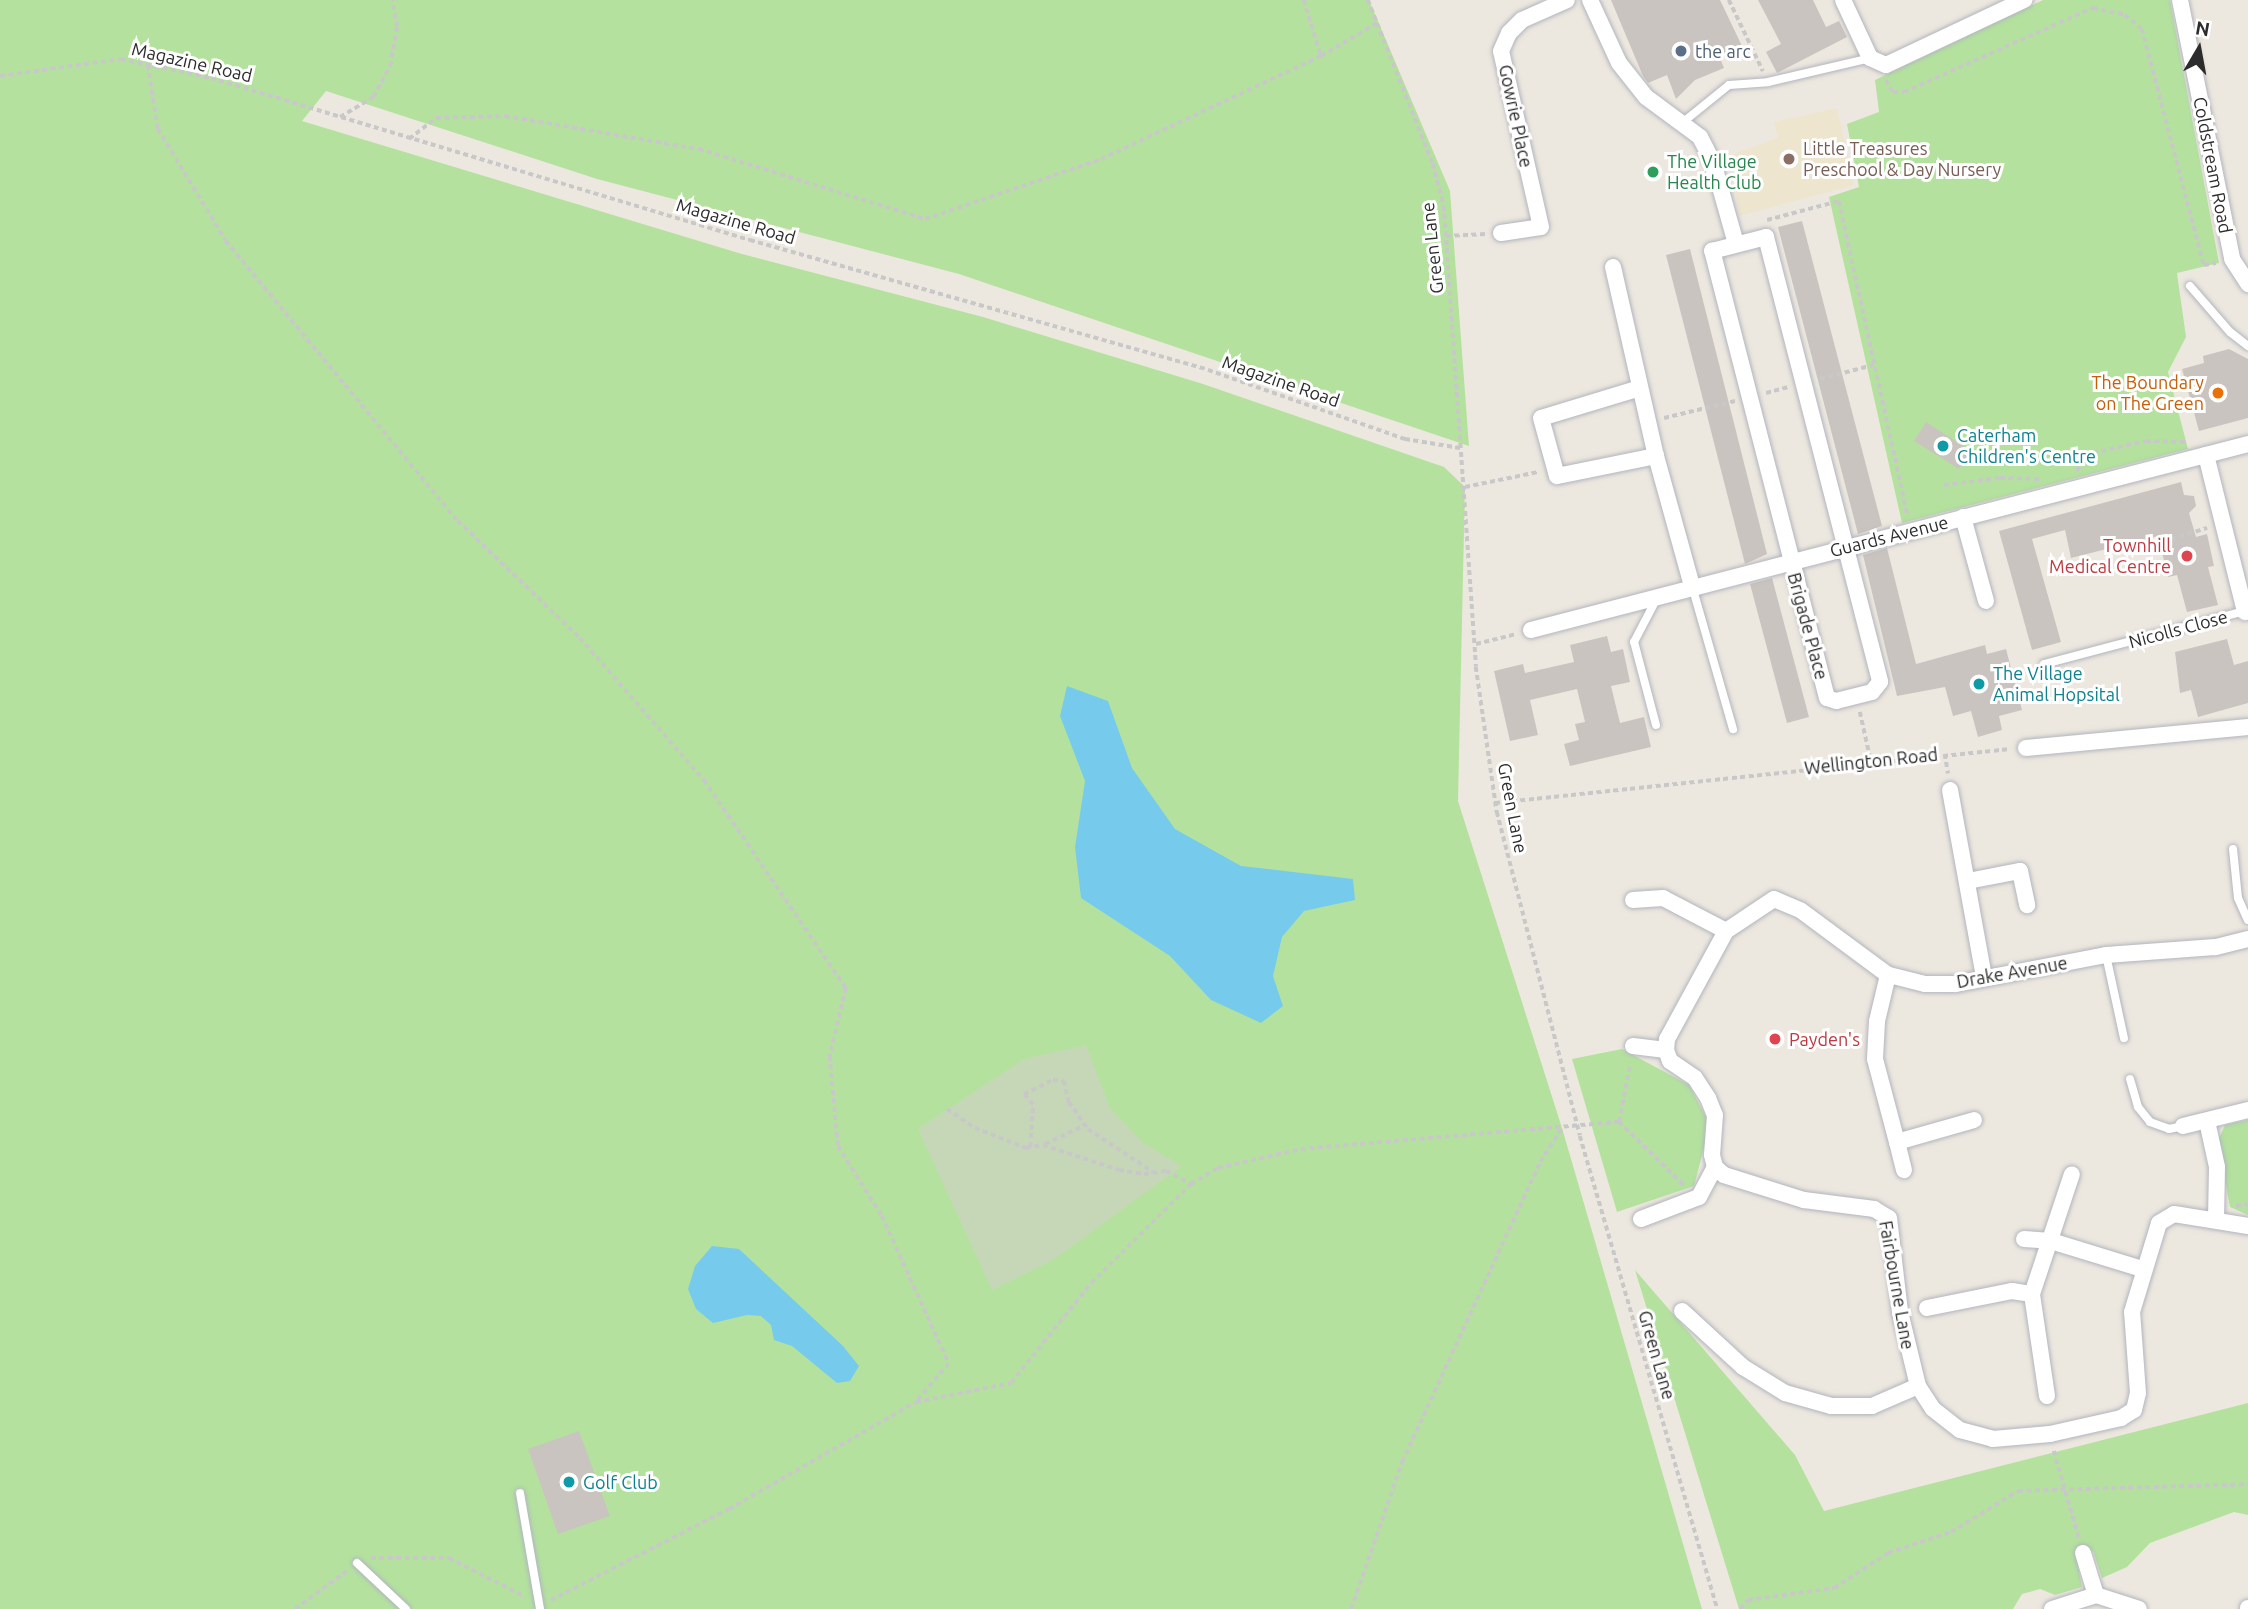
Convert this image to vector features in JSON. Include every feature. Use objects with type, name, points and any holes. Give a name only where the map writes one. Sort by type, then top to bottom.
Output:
[{"type":"street","name":"Gowrie Place","points":[[1501,233],[1541,227],[1501,51],[1508,33],[1522,20],[1567,0]]},
{"type":"street","points":[[1590,0],[1615,64],[1646,97],[1700,137],[1713,162],[1734,236],[1766,237],[1880,682],[1872,692],[1856,697]]},
{"type":"street","points":[[1843,0],[1873,61],[1885,65],[2024,0]]},
{"type":"street","name":"Coldstream Road","points":[[2180,0],[2232,259],[2248,284]]},
{"type":"street","name":"Brigade Place","points":[[1734,236],[1712,251],[1826,698],[1836,701],[1856,697]]},
{"type":"street","points":[[1613,267],[1656,456],[1692,586]]},
{"type":"street","points":[[1640,388],[1541,418],[1557,476],[1656,456]]},
{"type":"street","name":"Guards Avenue","points":[[1531,631],[1692,586],[2248,444]]},
{"type":"street","points":[[2206,455],[2246,611]]},
{"type":"street","points":[[1963,517],[1986,601]]},
{"type":"street","points":[[2026,748],[2248,727]]},
{"type":"street","points":[[1950,790],[1984,977]]},
{"type":"street","points":[[1968,881],[2020,870],[2027,905]]},
{"type":"street","points":[[1633,900],[1663,898],[1726,932],[1667,1039],[1665,1050],[1670,1061],[1695,1078],[1715,1115],[1715,1167],[1699,1197],[1641,1219]]},
{"type":"street","name":"Drake Avenue","points":[[1726,932],[1774,899],[1800,910],[1888,975],[1925,984],[1955,984],[2106,955],[2215,947],[2248,939]]},
{"type":"street","points":[[1888,975],[1877,1021],[1875,1059],[1904,1170]]},
{"type":"street","points":[[1635,1046],[1665,1050]]},
{"type":"street","points":[[2183,1126],[2248,1110]]},
{"type":"street","points":[[1897,1142],[1973,1121]]},
{"type":"street","points":[[2207,1121],[2217,1167],[2216,1220]]},
{"type":"street","name":"Fairbourne Lane","points":[[1715,1167],[1724,1175],[1804,1200],[1883,1211],[1889,1218],[1900,1312],[1919,1387],[1933,1409],[1961,1430],[1993,1439],[2050,1434],[2121,1418],[2134,1410],[2138,1393],[2132,1312],[2142,1269],[2166,1216],[2248,1226]]},
{"type":"street","points":[[2047,1396],[2032,1294],[2072,1174]]},
{"type":"street","points":[[2024,1239],[2051,1241],[2142,1269]]},
{"type":"street","points":[[1927,1308],[2012,1291],[2032,1294]]},
{"type":"street","points":[[1682,1311],[1743,1367],[1785,1394],[1831,1406],[1872,1406],[1919,1387]]},
{"type":"street","points":[[2084,1553],[2095,1595]]},
{"type":"street","points":[[2052,1609],[2095,1595],[2139,1609]]},
{"type":"lane","points":[[1682,123],[1729,85],[1768,82],[1873,61]]},
{"type":"lane","points":[[2190,286],[2230,332],[2248,346]]},
{"type":"lane","points":[[1692,586],[1733,729]]},
{"type":"lane","points":[[1656,725],[1634,642],[1658,596]]},
{"type":"lane","name":"Nicolls Close","points":[[2044,664],[2246,611]]},
{"type":"lane","points":[[2233,849],[2238,898],[2248,920]]},
{"type":"lane","points":[[2106,955],[2124,1038]]},
{"type":"lane","points":[[2130,1079],[2138,1107],[2150,1122],[2169,1129],[2183,1126]]},
{"type":"lane","points":[[520,1493],[541,1607]]},
{"type":"lane","points":[[357,1563],[406,1609]]},
{"type":"path","points":[[338,118],[373,97],[390,66],[397,27],[392,0]]},
{"type":"path","points":[[1304,0],[1321,56]]},
{"type":"path","name":"Green Lane","points":[[1368,0],[1433,164],[1446,236],[1475,644],[1495,803],[1577,1125],[1717,1609]]},
{"type":"path","points":[[1729,0],[1768,82]]},
{"type":"path","points":[[1873,61],[1893,92],[1904,92],[2093,8],[2125,15],[2142,29],[2204,265],[2232,259]]},
{"type":"path","points":[[408,139],[436,118],[505,116],[699,149],[925,219],[1101,159],[1321,56],[1377,23]]},
{"type":"path","name":"Magazine Road","points":[[0,76],[121,59],[211,78],[408,139],[1208,370],[1405,439],[1460,448]]},
{"type":"path","points":[[148,65],[158,129],[226,241],[458,521],[580,638],[705,780],[846,988],[830,1056],[838,1146],[882,1216],[949,1364],[916,1402]]},
{"type":"path","points":[[1734,236],[1839,201],[1910,530]]},
{"type":"path","points":[[1446,236],[1501,233]]},
{"type":"path","points":[[2065,474],[2076,471],[2093,453],[2146,440],[2193,443]]},
{"type":"path","points":[[1465,487],[1555,468]]},
{"type":"path","points":[[1944,485],[2054,476]]},
{"type":"path","points":[[2147,547],[2223,524]]},
{"type":"path","points":[[1475,644],[1531,631]]},
{"type":"path","points":[[1856,697],[1871,761]]},
{"type":"path","name":"Wellington Road","points":[[1495,803],[1871,761],[2026,748]]},
{"type":"path","points":[[1619,1122],[1627,1070],[1635,1046]]},
{"type":"path","points":[[1030,1147],[1033,1105],[1024,1094],[1045,1083],[1064,1081],[1069,1102],[1084,1125],[1122,1156],[1155,1172]]},
{"type":"path","points":[[947,1109],[975,1128],[1030,1147],[1043,1145],[1084,1125]]},
{"type":"path","points":[[295,1609],[365,1558],[449,1559],[541,1607],[729,1509],[916,1402],[1011,1383],[1091,1283],[1191,1184],[1218,1168],[1301,1150],[1619,1122],[1699,1197]]},
{"type":"path","points":[[1351,1609],[1402,1462],[1540,1162],[1562,1128]]},
{"type":"path","points":[[1043,1145],[1119,1170],[1166,1171],[1191,1184]]},
{"type":"path","points":[[2050,1434],[2084,1553]]},
{"type":"path","points":[[1740,1609],[1748,1600],[1835,1588],[1888,1553],[1951,1532],[2018,1491],[2248,1484]]},
{"type":"shaded area","name":"Little Treasures Preschool & Day Nursery","points":[[1837,108],[1854,185],[1739,216],[1731,155],[1778,138],[1774,122]]},
{"type":"green space","points":[[0,0],[1369,0],[1450,191],[1469,446],[959,274],[597,179],[326,91],[302,121],[742,254],[983,317],[1203,384],[1444,467],[1465,487],[1458,801],[1562,1128],[1702,1609],[0,1609]]},
{"type":"green space","points":[[2043,0],[2170,0],[2219,263],[2177,273],[2186,337],[2168,372],[2188,449],[1902,523],[1829,197],[1859,187],[1847,124],[1879,112],[1875,80]]},
{"type":"green space","points":[[1086,1045],[1110,1108],[1143,1143],[1182,1166],[1053,1260],[992,1290],[918,1129],[1024,1059]]},
{"type":"green space","points":[[1622,1049],[1689,1085],[1707,1119],[1707,1136],[1694,1186],[1617,1212],[1572,1059]]},
{"type":"green space","points":[[2248,1120],[2248,1215],[2230,1207],[2218,1141],[2225,1125]]},
{"type":"green space","points":[[1635,1270],[1795,1455],[1824,1511],[2248,1403],[2248,1515],[2234,1512],[2150,1543],[2127,1567],[2102,1578],[2093,1551],[2076,1555],[2082,1587],[2055,1595],[2040,1589],[2022,1594],[2013,1609],[1739,1609]]},
{"type":"water","points":[[1067,686],[1108,701],[1132,768],[1175,829],[1241,866],[1353,879],[1355,900],[1304,911],[1282,937],[1273,976],[1283,1006],[1261,1023],[1211,1000],[1170,956],[1081,898],[1075,847],[1085,781],[1060,716]]},
{"type":"water","points":[[712,1246],[739,1249],[843,1346],[859,1366],[850,1381],[837,1383],[792,1346],[774,1340],[771,1325],[761,1316],[747,1315],[713,1323],[696,1309],[688,1289],[695,1266]]},
{"type":"building","name":"the arc","points":[[1611,0],[1720,0],[1742,46],[1719,56],[1724,68],[1695,80],[1676,99],[1667,75],[1648,83],[1643,76]]},
{"type":"building","points":[[1758,0],[1813,0],[1826,27],[1839,21],[1847,37],[1777,73],[1766,52],[1781,44]]},
{"type":"building","points":[[1802,221],[1882,526],[1858,534],[1778,227]]},
{"type":"building","points":[[1690,249],[1767,554],[1745,564],[1666,255]]},
{"type":"building","name":"The Boundary on The Green","points":[[2229,349],[2248,359],[2248,418],[2199,431],[2182,369],[2204,363],[2203,356]]},
{"type":"building","name":"Caterham Children's Centre","points":[[1926,422],[1971,451],[1959,469],[1914,441]]},
{"type":"building","points":[[2181,482],[2184,495],[2194,496],[2196,506],[2189,513],[2196,537],[2207,534],[2214,566],[2208,567],[2218,605],[2187,612],[2177,575],[2168,577],[2158,536],[2071,558],[2065,530],[2032,539],[2061,642],[2032,650],[1999,531]]},
{"type":"building","points":[[1887,548],[1916,664],[1985,645],[1987,654],[2006,649],[2022,710],[1999,716],[2002,730],[1978,737],[1971,711],[1953,716],[1945,687],[1897,696],[1863,555]]},
{"type":"building","points":[[1772,578],[1809,717],[1787,723],[1750,584]]},
{"type":"building","points":[[1607,636],[1611,652],[1623,649],[1630,682],[1611,686],[1620,723],[1644,717],[1651,747],[1570,766],[1564,744],[1579,740],[1575,724],[1585,722],[1577,689],[1530,700],[1538,735],[1510,741],[1494,671],[1523,664],[1525,673],[1574,662],[1570,645]]},
{"type":"building","points":[[2227,639],[2234,665],[2248,661],[2248,703],[2198,717],[2191,690],[2180,693],[2175,652]]},
{"type":"building","name":"Golf Club","points":[[579,1431],[610,1516],[558,1534],[528,1449]]},
{"type":"place","name":"the arc","points":[[1681,51]]},
{"type":"place","name":"Little Treasures Preschool & Day Nursery","points":[[1789,159]]},
{"type":"place","name":"The Village Health Club","points":[[1653,172]]},
{"type":"place","name":"The Boundary on The Green","points":[[2218,393]]},
{"type":"place","name":"Caterham Children's Centre","points":[[1943,446]]},
{"type":"place","name":"Townhill Medical Centre","points":[[2187,556]]},
{"type":"place","name":"The Village Animal Hopsital","points":[[1979,684]]},
{"type":"place","name":"Payden's","points":[[1775,1039]]},
{"type":"place","name":"Golf Club","points":[[569,1482]]}]
